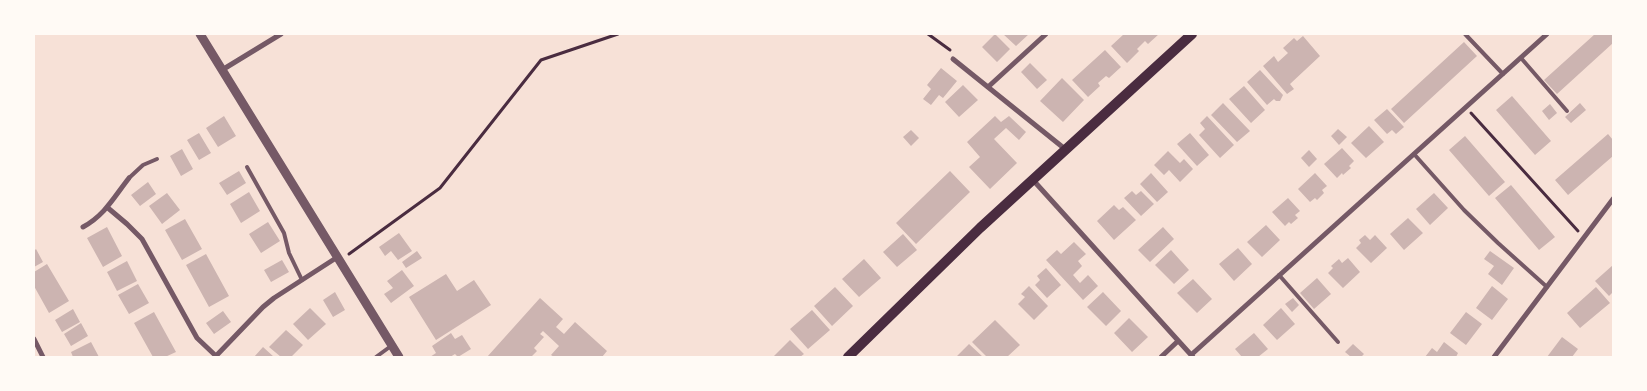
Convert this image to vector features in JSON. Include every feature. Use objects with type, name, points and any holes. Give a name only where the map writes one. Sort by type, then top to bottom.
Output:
[{"type":"main road","points":[[848,357],[938,268],[1192,34]]},
{"type":"street","points":[[200,34],[399,357]]},
{"type":"street","points":[[222,70],[280,34]]},
{"type":"street","points":[[988,87],[1046,34]]},
{"type":"street","points":[[1032,180],[1193,356],[1547,34]]},
{"type":"street","points":[[953,59],[1065,149]]},
{"type":"street","points":[[83,227],[93,222],[108,208],[128,178]]},
{"type":"street","points":[[1494,357],[1613,199]]},
{"type":"street","points":[[108,208],[142,240],[197,338],[216,357],[263,307],[302,280],[338,260]]},
{"type":"street","points":[[34,339],[44,357]]},
{"type":"street","points":[[1161,357],[1178,341]]},
{"type":"lane","points":[[1465,34],[1503,74]]},
{"type":"lane","points":[[1521,58],[1567,110]]},
{"type":"lane","points":[[1414,154],[1464,210],[1498,243],[1548,286]]},
{"type":"lane","points":[[128,178],[143,164],[157,159]]},
{"type":"lane","points":[[247,167],[284,233],[288,253],[302,280]]},
{"type":"lane","points":[[1279,276],[1338,342]]},
{"type":"lane","points":[[376,357],[391,346]]},
{"type":"path","points":[[338,260],[440,188],[541,60],[618,34]]},
{"type":"path","points":[[928,34],[953,52],[953,59]]},
{"type":"path","points":[[1466,107],[1584,238]]},
{"type":"building","points":[[995,34],[1010,49],[997,62],[982,47]]},
{"type":"building","points":[[1003,34],[1029,34],[1016,46]]},
{"type":"building","points":[[1124,34],[1159,34],[1148,44],[1145,41],[1137,49],[1139,51],[1127,63],[1111,46]]},
{"type":"building","points":[[1595,34],[1613,34],[1613,43],[1557,94],[1544,80]]},
{"type":"building","points":[[1303,36],[1320,56],[1290,84],[1294,89],[1287,94],[1263,66],[1274,56],[1278,62],[1288,53],[1283,48],[1294,38],[1297,41]]},
{"type":"building","points":[[1464,42],[1477,56],[1404,123],[1391,109]]},
{"type":"building","points":[[1105,50],[1121,67],[1109,78],[1106,76],[1098,83],[1100,86],[1088,97],[1072,80]]},
{"type":"building","points":[[1030,63],[1047,80],[1037,89],[1021,72]]},
{"type":"building","points":[[941,68],[957,81],[943,98],[939,95],[931,105],[923,99],[931,89],[927,85]]},
{"type":"building","points":[[1260,70],[1283,95],[1280,101],[1274,99],[1267,105],[1247,82]]},
{"type":"building","points":[[1062,78],[1084,100],[1063,122],[1040,101]]},
{"type":"building","points":[[963,85],[978,100],[959,117],[945,102]]},
{"type":"building","points":[[1244,86],[1265,110],[1251,123],[1229,99]]},
{"type":"building","points":[[1512,96],[1551,141],[1535,155],[1496,110]]},
{"type":"building","points":[[1223,103],[1250,131],[1237,142],[1211,115]]},
{"type":"building","points":[[1580,103],[1586,110],[1571,123],[1565,117]]},
{"type":"building","points":[[1550,104],[1557,113],[1549,120],[1542,111]]},
{"type":"building","points":[[1387,109],[1404,127],[1396,134],[1392,130],[1387,134],[1374,120]]},
{"type":"building","points":[[224,116],[236,136],[218,147],[206,128]]},
{"type":"building","points":[[995,116],[1001,122],[1009,116],[1026,132],[1019,140],[1006,128],[994,139],[1017,163],[990,189],[969,167],[980,157],[967,142]]},
{"type":"building","points":[[1207,116],[1234,145],[1220,158],[1199,135],[1205,129],[1200,123]]},
{"type":"building","points":[[1369,126],[1384,142],[1366,158],[1351,143]]},
{"type":"building","points":[[1338,129],[1347,137],[1339,145],[1331,136]]},
{"type":"building","points":[[911,130],[919,138],[911,146],[903,137]]},
{"type":"building","points":[[199,133],[211,153],[199,160],[187,140]]},
{"type":"building","points":[[1190,133],[1209,155],[1197,166],[1177,144]]},
{"type":"building","points":[[1608,134],[1613,140],[1613,156],[1568,195],[1555,180]]},
{"type":"building","points":[[1465,136],[1505,182],[1489,196],[1449,150]]},
{"type":"building","points":[[1342,148],[1354,161],[1349,166],[1351,168],[1337,178],[1324,164]]},
{"type":"building","points":[[182,149],[193,169],[181,176],[170,156]]},
{"type":"building","points":[[1309,150],[1317,159],[1309,167],[1301,158]]},
{"type":"building","points":[[1168,151],[1180,163],[1184,159],[1193,169],[1180,182],[1169,170],[1164,175],[1154,165]]},
{"type":"building","points":[[239,171],[246,183],[227,195],[219,183]]},
{"type":"building","points":[[950,171],[970,192],[916,244],[896,223]]},
{"type":"building","points":[[1151,173],[1168,192],[1157,202],[1140,184]]},
{"type":"building","points":[[1315,173],[1327,186],[1322,190],[1324,193],[1317,200],[1315,198],[1310,202],[1298,189]]},
{"type":"building","points":[[148,182],[156,194],[140,206],[131,195]]},
{"type":"building","points":[[1511,185],[1555,237],[1539,250],[1495,198]]},
{"type":"building","points":[[1132,191],[1136,195],[1141,191],[1154,204],[1141,216],[1124,198]]},
{"type":"building","points":[[249,192],[260,211],[241,223],[230,204]]},
{"type":"building","points":[[167,193],[180,210],[162,224],[149,206]]},
{"type":"building","points":[[1434,193],[1448,208],[1430,225],[1416,209]]},
{"type":"building","points":[[1288,198],[1300,211],[1295,215],[1298,218],[1285,226],[1272,212]]},
{"type":"building","points":[[1114,205],[1119,210],[1123,207],[1136,220],[1114,240],[1097,221]]},
{"type":"building","points":[[1408,218],[1423,233],[1404,250],[1390,234]]},
{"type":"building","points":[[185,219],[202,249],[182,260],[165,230]]},
{"type":"building","points":[[268,222],[280,241],[261,253],[249,234]]},
{"type":"building","points":[[1266,225],[1280,240],[1262,257],[1247,242]]},
{"type":"building","points":[[107,227],[122,256],[103,267],[87,238]]},
{"type":"building","points":[[1163,227],[1174,239],[1150,262],[1138,250]]},
{"type":"building","points":[[399,233],[412,251],[398,260],[391,251],[385,256],[379,247]]},
{"type":"building","points":[[903,234],[917,250],[897,267],[883,252]]},
{"type":"building","points":[[1365,235],[1370,240],[1375,235],[1387,248],[1371,263],[1356,248],[1361,243],[1359,240]]},
{"type":"building","points":[[1074,242],[1086,254],[1078,261],[1082,266],[1073,275],[1080,283],[1088,275],[1098,286],[1083,300],[1046,260],[1057,250],[1061,254]]},
{"type":"building","points":[[1238,248],[1252,264],[1234,281],[1219,264]]},
{"type":"building","points":[[36,249],[43,262],[34,267],[34,251]]},
{"type":"building","points":[[1171,250],[1189,270],[1174,284],[1155,265]]},
{"type":"building","points":[[417,251],[422,258],[406,268],[402,262]]},
{"type":"building","points":[[1490,251],[1514,268],[1502,285],[1488,274],[1494,266],[1484,259]]},
{"type":"building","points":[[206,254],[229,296],[209,307],[186,265]]},
{"type":"building","points":[[1348,258],[1360,272],[1343,288],[1328,273],[1333,268],[1331,266],[1339,259],[1342,263]]},
{"type":"building","points":[[864,259],[881,278],[859,297],[842,279]]},
{"type":"building","points":[[282,260],[289,272],[271,282],[264,270]]},
{"type":"building","points":[[127,261],[137,281],[117,291],[107,272]]},
{"type":"building","points":[[47,264],[69,301],[49,313],[34,286],[34,272]]},
{"type":"building","points":[[1613,265],[1613,292],[1609,296],[1595,281]]},
{"type":"building","points":[[1046,268],[1061,285],[1047,298],[1035,285],[1040,280],[1037,276]]},
{"type":"building","points":[[402,270],[414,286],[391,303],[384,294],[393,288],[387,281]]},
{"type":"building","points":[[446,274],[457,291],[474,280],[491,305],[436,340],[409,297]]},
{"type":"building","points":[[1317,278],[1331,294],[1314,309],[1300,293]]},
{"type":"building","points":[[1193,279],[1212,299],[1197,313],[1177,293]]},
{"type":"building","points":[[138,284],[149,303],[129,314],[118,295]]},
{"type":"building","points":[[1029,286],[1048,306],[1034,320],[1018,304],[1025,297],[1021,294]]},
{"type":"building","points":[[1492,286],[1508,299],[1492,320],[1476,308]]},
{"type":"building","points":[[835,287],[853,306],[832,326],[814,306]]},
{"type":"building","points":[[1596,287],[1610,303],[1580,328],[1567,313]]},
{"type":"building","points":[[335,292],[345,310],[333,317],[323,300]]},
{"type":"building","points":[[1103,292],[1121,311],[1106,326],[1087,307]]},
{"type":"building","points":[[540,298],[563,319],[556,327],[564,334],[575,322],[607,351],[602,357],[554,357],[551,355],[559,346],[543,331],[540,334],[544,337],[534,348],[537,351],[531,357],[487,357]]},
{"type":"building","points":[[1293,298],[1299,305],[1292,312],[1285,304]]},
{"type":"building","points":[[310,308],[326,324],[308,340],[293,324]]},
{"type":"building","points":[[1281,308],[1295,324],[1277,340],[1263,325]]},
{"type":"building","points":[[73,309],[80,322],[62,332],[55,320]]},
{"type":"building","points":[[812,310],[830,330],[808,349],[790,329]]},
{"type":"building","points":[[223,311],[231,322],[214,334],[206,323]]},
{"type":"building","points":[[154,312],[176,352],[165,357],[153,357],[134,323]]},
{"type":"building","points":[[1466,312],[1482,324],[1466,345],[1450,333]]},
{"type":"building","points":[[1129,318],[1148,337],[1132,352],[1114,333]]},
{"type":"building","points":[[995,320],[1020,345],[1007,357],[987,357],[972,342]]},
{"type":"building","points":[[81,323],[88,336],[71,346],[64,334]]},
{"type":"building","points":[[286,330],[303,345],[291,357],[281,357],[269,347]]},
{"type":"building","points":[[451,333],[455,339],[462,335],[471,349],[458,357],[455,354],[450,357],[430,357],[436,353],[432,346]]},
{"type":"building","points":[[1254,333],[1268,349],[1258,357],[1242,357],[1235,349]]},
{"type":"building","points":[[1562,337],[1578,349],[1572,357],[1547,357]]},
{"type":"building","points":[[790,340],[804,354],[800,357],[773,357]]},
{"type":"building","points":[[91,342],[99,357],[73,357],[71,352]]},
{"type":"building","points":[[1444,342],[1458,353],[1456,357],[1425,357],[1432,348],[1437,352]]},
{"type":"building","points":[[969,344],[983,357],[956,357]]},
{"type":"building","points":[[1353,344],[1364,354],[1361,357],[1351,357],[1345,352]]},
{"type":"building","points":[[263,347],[274,357],[254,357]]}]
